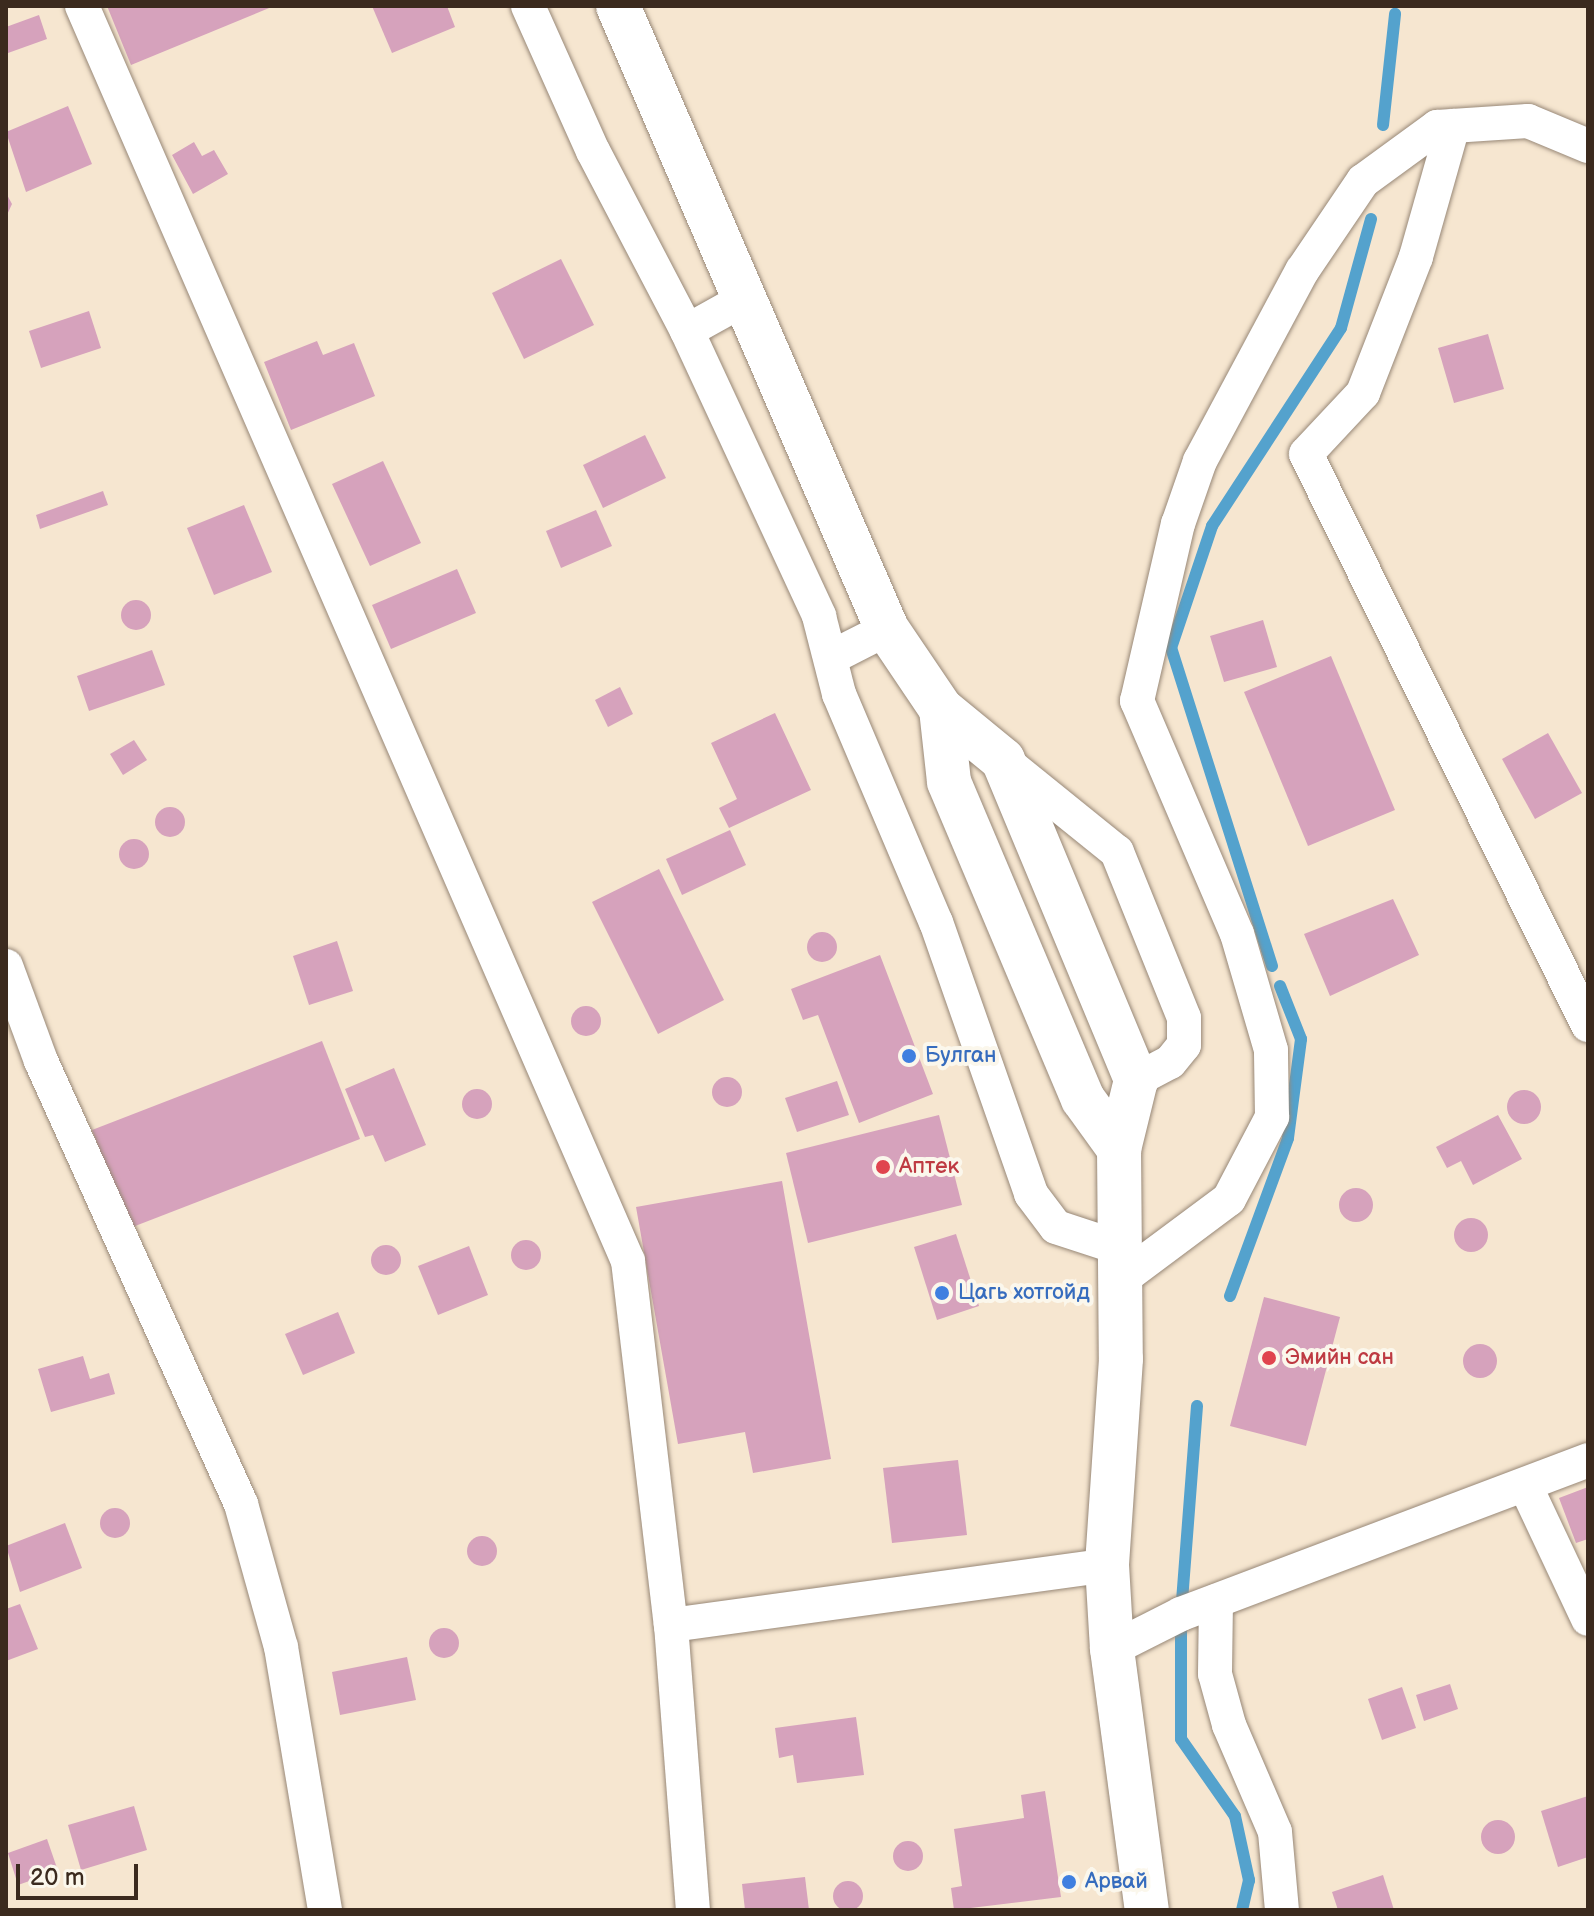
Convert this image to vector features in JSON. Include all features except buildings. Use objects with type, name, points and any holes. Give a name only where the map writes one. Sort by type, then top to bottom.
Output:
[{"type":"street","points":[[82,6],[628,1261],[671,1625],[693,1910]]},
{"type":"street","points":[[528,6],[593,151],[687,331],[819,616],[832,657],[839,694],[936,922],[1031,1194],[1056,1227],[1123,1264]]},
{"type":"street","points":[[618,6],[887,629],[941,709],[1117,852],[1184,1018],[1184,1045],[1170,1062],[1136,1080]]},
{"type":"street","points":[[1123,1264],[1229,1199],[1272,1117],[1271,1050],[1237,934],[1137,701],[1178,524],[1200,461],[1302,271],[1363,181],[1437,127],[1528,121],[1588,146]]},
{"type":"street","points":[[1453,126],[1416,257],[1363,393],[1306,454],[1588,1025]]},
{"type":"street","points":[[687,331],[743,300]]},
{"type":"street","points":[[832,657],[887,629]]},
{"type":"street","points":[[941,709],[949,782],[1083,1099],[1119,1149]]},
{"type":"street","points":[[1003,760],[1136,1080],[1119,1149],[1123,1264],[1107,1565],[1112,1649],[1147,1910]]},
{"type":"street","points":[[6,966],[41,1061],[241,1504],[281,1647],[325,1910]]},
{"type":"street","points":[[1112,1649],[1216,1601],[1588,1460]]},
{"type":"street","points":[[1525,1485],[1588,1619]]},
{"type":"street","points":[[671,1625],[1107,1565]]},
{"type":"street","points":[[1216,1601],[1215,1674],[1229,1725],[1275,1832],[1282,1910]]},
{"type":"waterway","points":[[1383,125],[1395,14]]},
{"type":"waterway","points":[[1272,966],[1171,648],[1212,526],[1341,328],[1371,219]]},
{"type":"waterway","points":[[1230,1296],[1288,1138],[1301,1039],[1280,986]]},
{"type":"waterway","points":[[1197,1406],[1181,1614],[1181,1739],[1235,1816],[1249,1880],[1242,1910]]},
{"type":"place","name":"Булган","points":[[909,1056]]},
{"type":"place","name":"Аптек","points":[[883,1167]]},
{"type":"place","name":"Цагь хотгойд","points":[[942,1293]]},
{"type":"place","name":"Эмийн сан","points":[[1269,1358]]},
{"type":"place","name":"Арвай","points":[[1069,1882]]}]
